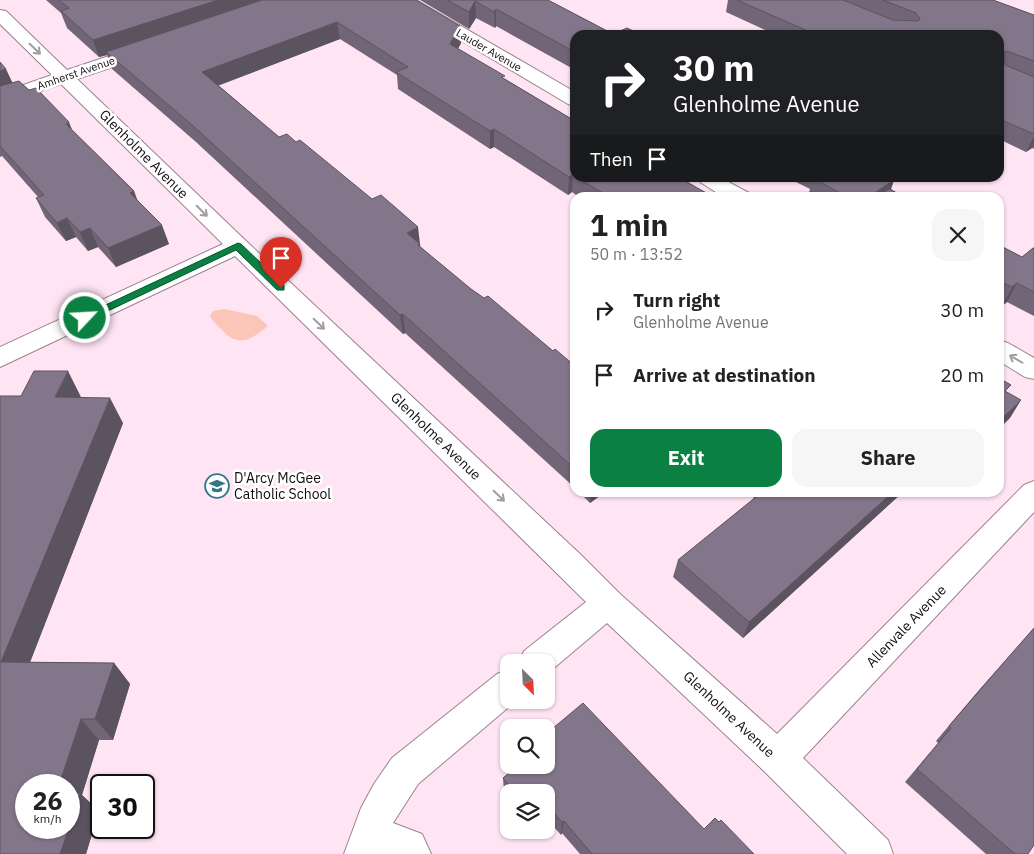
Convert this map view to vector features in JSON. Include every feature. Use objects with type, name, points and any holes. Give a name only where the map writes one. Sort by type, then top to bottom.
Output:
[{"type":"street","name":"Lauder Avenue","points":[[411,1],[570,97]]},
{"type":"street","name":"Glenholme Avenue","points":[[0,15],[569,563],[608,603],[778,759],[874,854]]},
{"type":"street","name":"Amherst Avenue","points":[[0,99],[164,44]]},
{"type":"street","points":[[714,182],[731,192]]},
{"type":"street","points":[[0,358],[238,246]]},
{"type":"street","points":[[1004,352],[1034,370]]},
{"type":"street","name":"Allenvale Avenue","points":[[778,759],[1034,493]]},
{"type":"street","points":[[546,654],[608,603]]},
{"type":"street","points":[[412,854],[408,848],[366,844],[374,821],[386,797],[405,771],[500,692]]},
{"type":"shaded area","points":[[224,309],[257,316],[268,326],[251,338],[245,340],[235,339],[223,331],[210,316],[213,311]]},
{"type":"building","points":[[59,0],[218,0],[93,40],[61,11],[69,8]]},
{"type":"building","points":[[262,0],[416,0],[460,26],[450,44],[505,76],[501,77],[570,118],[569,177],[494,129],[490,131],[396,72],[408,67],[337,22],[202,72],[279,137],[287,134],[296,142],[300,140],[372,199],[381,195],[418,227],[407,233],[420,244],[418,245],[471,289],[484,298],[488,296],[553,351],[555,349],[570,362],[570,464],[403,314],[400,315],[191,124],[106,52]]},
{"type":"building","points":[[447,0],[548,0],[605,30],[570,30],[570,49],[496,9],[494,12],[475,1],[469,12]]},
{"type":"building","points":[[737,0],[843,0],[893,20],[918,21],[920,19],[916,13],[883,0],[993,0],[1034,15],[1034,61],[1007,51],[1004,52],[1004,30],[806,30]]},
{"type":"building","points":[[1004,52],[1005,65],[1034,77],[1034,134],[1004,121]]},
{"type":"building","points":[[0,62],[6,69],[0,71]]},
{"type":"building","points":[[19,81],[29,90],[36,88],[69,122],[66,124],[134,191],[130,193],[162,225],[108,248],[90,228],[80,232],[67,218],[57,223],[36,198],[44,195],[0,146],[0,86]]},
{"type":"building","points":[[585,182],[687,182],[704,192],[601,192]]},
{"type":"building","points":[[820,182],[891,182],[876,192],[838,192]]},
{"type":"building","points":[[1004,248],[1022,257],[1034,248],[1034,292],[1017,283],[1012,287],[1004,283]]},
{"type":"building","points":[[34,371],[68,371],[55,397],[110,398],[1,662],[114,663],[95,719],[81,719],[63,774],[15,774],[15,839],[65,839],[60,854],[0,854],[0,396],[21,396]]},
{"type":"building","points":[[1004,381],[1011,385],[1005,391],[1021,400],[1004,416]]},
{"type":"building","points":[[756,497],[887,497],[749,622],[678,560]]},
{"type":"building","points":[[1034,628],[1034,845],[1028,854],[1015,854],[917,769],[951,728],[949,726]]},
{"type":"building","points":[[583,703],[704,829],[715,818],[719,822],[721,820],[754,854],[592,854],[564,821],[562,822],[555,814],[555,784],[508,784],[503,778],[508,774],[555,774],[555,726]]},
{"type":"place","name":"D'Arcy McGee Catholic School","points":[[217,486]]},
{"type":"route","points":[[85,318],[238,246],[281,288]]}]
